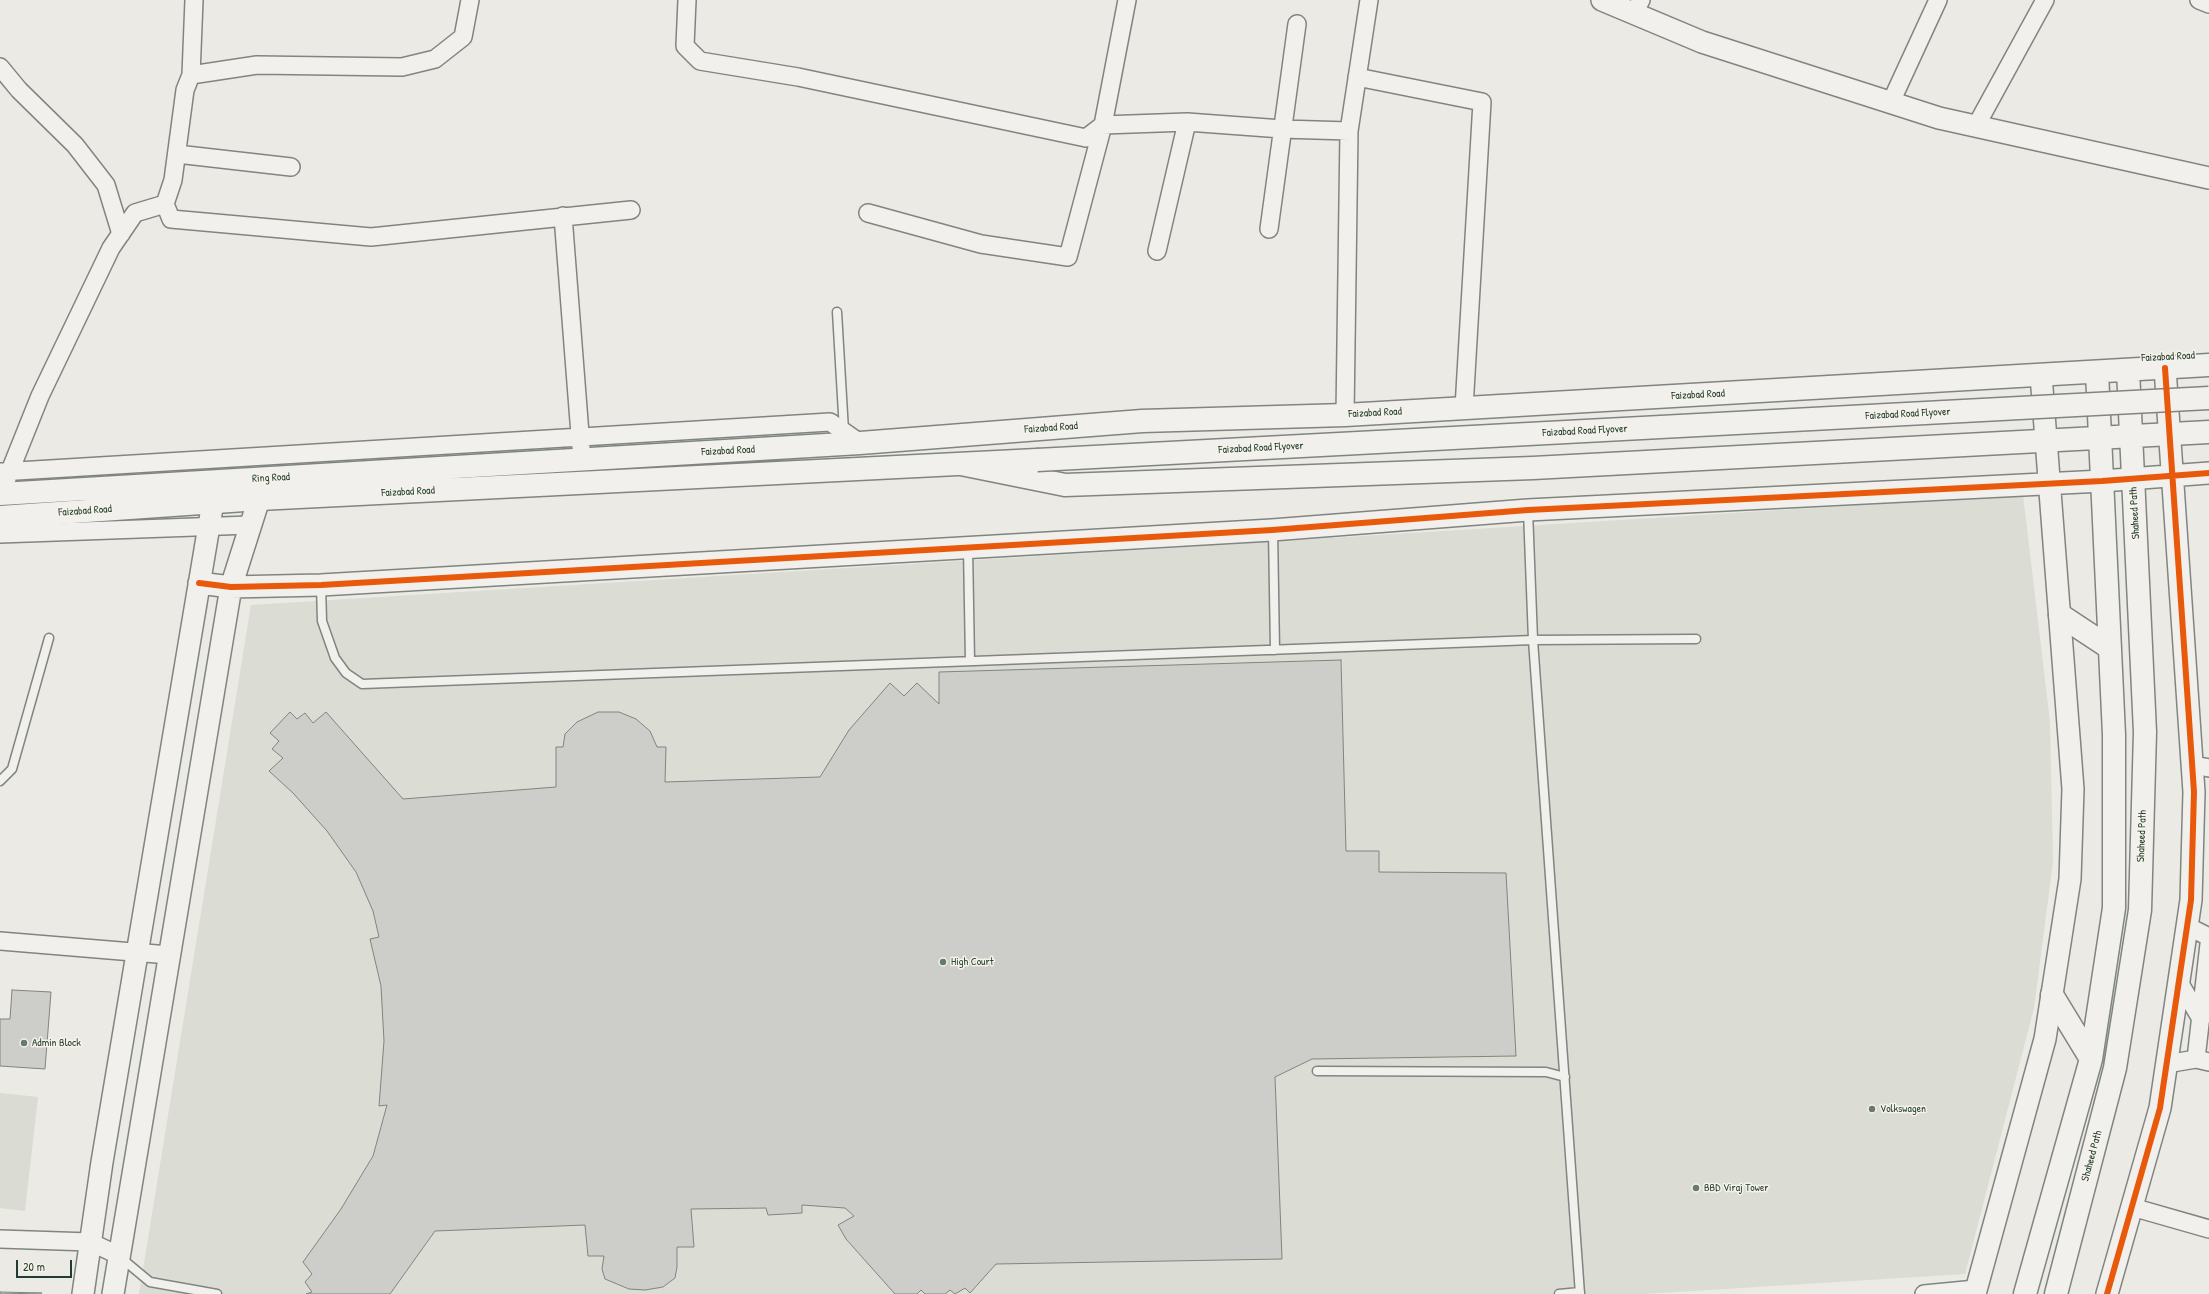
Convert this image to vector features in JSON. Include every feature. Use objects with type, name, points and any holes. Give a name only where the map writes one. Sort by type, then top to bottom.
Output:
[{"type":"highway","name":"Faizabad Road","points":[[541,462],[852,438],[1142,422],[1345,415],[2209,365]]},
{"type":"highway","name":"Shaheed Path","points":[[2056,1294],[2115,1068],[2140,910],[2145,732],[2128,370]]},
{"type":"highway","points":[[2025,1294],[2091,1059],[2114,908],[2114,735],[2097,372]]},
{"type":"highway","name":"Faizabad Road Flyover","points":[[961,464],[2209,398]]},
{"type":"highway","points":[[961,464],[1065,485],[1533,468],[2209,432]]},
{"type":"highway","name":"Ring Road","points":[[0,494],[541,462]]},
{"type":"highway","name":"Faizabad Road","points":[[0,516],[259,499],[961,464]]},
{"type":"highway","points":[[2060,615],[2110,648]]},
{"type":"highway","points":[[2052,994],[2091,1059]]},
{"type":"street","points":[[194,0],[191,75],[185,90],[173,180],[164,204],[171,219],[371,237],[631,210]]},
{"type":"street","points":[[191,75],[257,65],[402,67],[435,59],[463,37],[470,0]]},
{"type":"street","points":[[687,0],[685,46],[700,61],[798,77],[1086,138],[1103,125],[1187,122],[1282,129],[1349,131]]},
{"type":"street","points":[[868,213],[981,244],[1068,257],[1103,125],[1127,0]]},
{"type":"street","points":[[1345,415],[1349,131],[1369,0]]},
{"type":"street","points":[[1602,0],[1637,7],[1702,42],[1939,118],[2209,178]]},
{"type":"street","points":[[1891,102],[1938,0]]},
{"type":"street","points":[[1976,126],[2045,0]]},
{"type":"street","points":[[2199,0],[2209,4]]},
{"type":"street","points":[[1269,229],[1282,129],[1286,118],[1297,24]]},
{"type":"street","points":[[0,67],[19,90],[75,144],[106,185],[121,234]]},
{"type":"street","points":[[1357,77],[1482,102],[1464,408]]},
{"type":"street","points":[[1158,252],[1187,122]]},
{"type":"street","points":[[177,154],[291,167]]},
{"type":"street","points":[[0,494],[5,472],[111,248],[135,213],[164,204]]},
{"type":"street","points":[[563,216],[582,459]]},
{"type":"street","points":[[2107,1294],[2160,1108],[2191,900],[2194,792],[2201,766],[2173,475],[2165,368]]},
{"type":"street","points":[[1924,1294],[1975,1291],[2045,1039],[2070,879],[2072,789],[2041,375]]},
{"type":"street","points":[[5,472],[830,422],[852,438]]},
{"type":"street","points":[[199,582],[231,586],[321,585],[1272,530],[1528,510],[2050,484],[2209,473]]},
{"type":"street","points":[[113,1294],[118,1255],[231,586],[259,499]]},
{"type":"street","points":[[83,1294],[137,951],[213,502]]},
{"type":"street","points":[[0,534],[250,525]]},
{"type":"street","points":[[2187,926],[2209,937]]},
{"type":"street","points":[[0,942],[137,951],[169,955]]},
{"type":"street","points":[[2166,1064],[2203,1061],[2201,1019],[2209,944]]},
{"type":"street","points":[[2179,982],[2201,1019]]},
{"type":"street","points":[[2132,1207],[2209,1229]]},
{"type":"street","points":[[0,1239],[90,1242],[118,1255]]},
{"type":"lane","points":[[837,312],[852,438]]},
{"type":"lane","points":[[1528,510],[1533,640],[1580,1293],[1559,1294]]},
{"type":"lane","points":[[1272,530],[1275,650]]},
{"type":"lane","points":[[968,547],[970,661]]},
{"type":"lane","points":[[321,585],[322,620],[335,658],[346,673],[362,684],[1533,640],[1696,639]]},
{"type":"lane","points":[[0,781],[12,769],[49,638]]},
{"type":"lane","points":[[1317,1071],[1546,1072],[1565,1077]]},
{"type":"lane","points":[[118,1255],[150,1282],[217,1294]]},
{"type":"shaded area","points":[[2023,495],[2050,722],[2053,862],[2034,1008],[1965,1274],[1645,1294],[139,1294],[251,605]]},
{"type":"shaded area","points":[[0,1093],[38,1097],[25,1211],[0,1208]]},
{"type":"building","name":"High Court","points":[[1341,660],[1346,851],[1379,851],[1379,872],[1506,873],[1516,1056],[1312,1059],[1275,1077],[1282,1259],[996,1264],[970,1293],[965,1288],[955,1294],[950,1290],[945,1294],[925,1294],[921,1290],[917,1294],[895,1294],[846,1239],[838,1225],[854,1216],[845,1208],[802,1205],[802,1213],[768,1215],[766,1208],[691,1209],[694,1247],[677,1247],[677,1267],[675,1278],[663,1287],[645,1290],[629,1289],[605,1279],[602,1269],[604,1256],[588,1256],[585,1225],[435,1231],[390,1294],[306,1294],[312,1292],[305,1282],[312,1274],[303,1262],[341,1209],[373,1156],[387,1105],[379,1106],[384,1041],[381,986],[370,939],[379,937],[373,911],[356,872],[327,831],[293,793],[269,771],[283,758],[272,749],[279,741],[270,733],[290,712],[297,719],[305,713],[313,723],[326,712],[403,799],[556,787],[556,747],[563,747],[565,734],[577,722],[598,712],[619,712],[636,719],[650,731],[657,747],[666,747],[665,782],[820,777],[849,730],[890,683],[904,696],[917,683],[939,704],[939,672]]},
{"type":"building","name":"Admin Block","points":[[12,990],[51,992],[45,1069],[0,1066],[0,1019],[10,1019]]},
{"type":"building","points":[[0,1292],[42,1293],[0,1294]]},
{"type":"cycle path","points":[[2107,1294],[2160,1108],[2191,900],[2194,792],[2165,368]]},
{"type":"cycle path","points":[[199,583],[231,587],[321,585],[1272,530],[1528,510],[2102,481],[2209,473]]},
{"type":"place","name":"High Court","points":[[943,962]]},
{"type":"place","name":"Admin Block","points":[[24,1043]]},
{"type":"place","name":"Volkswagen","points":[[1872,1109]]},
{"type":"place","name":"BBD Viraj Tower","points":[[1696,1188]]}]
